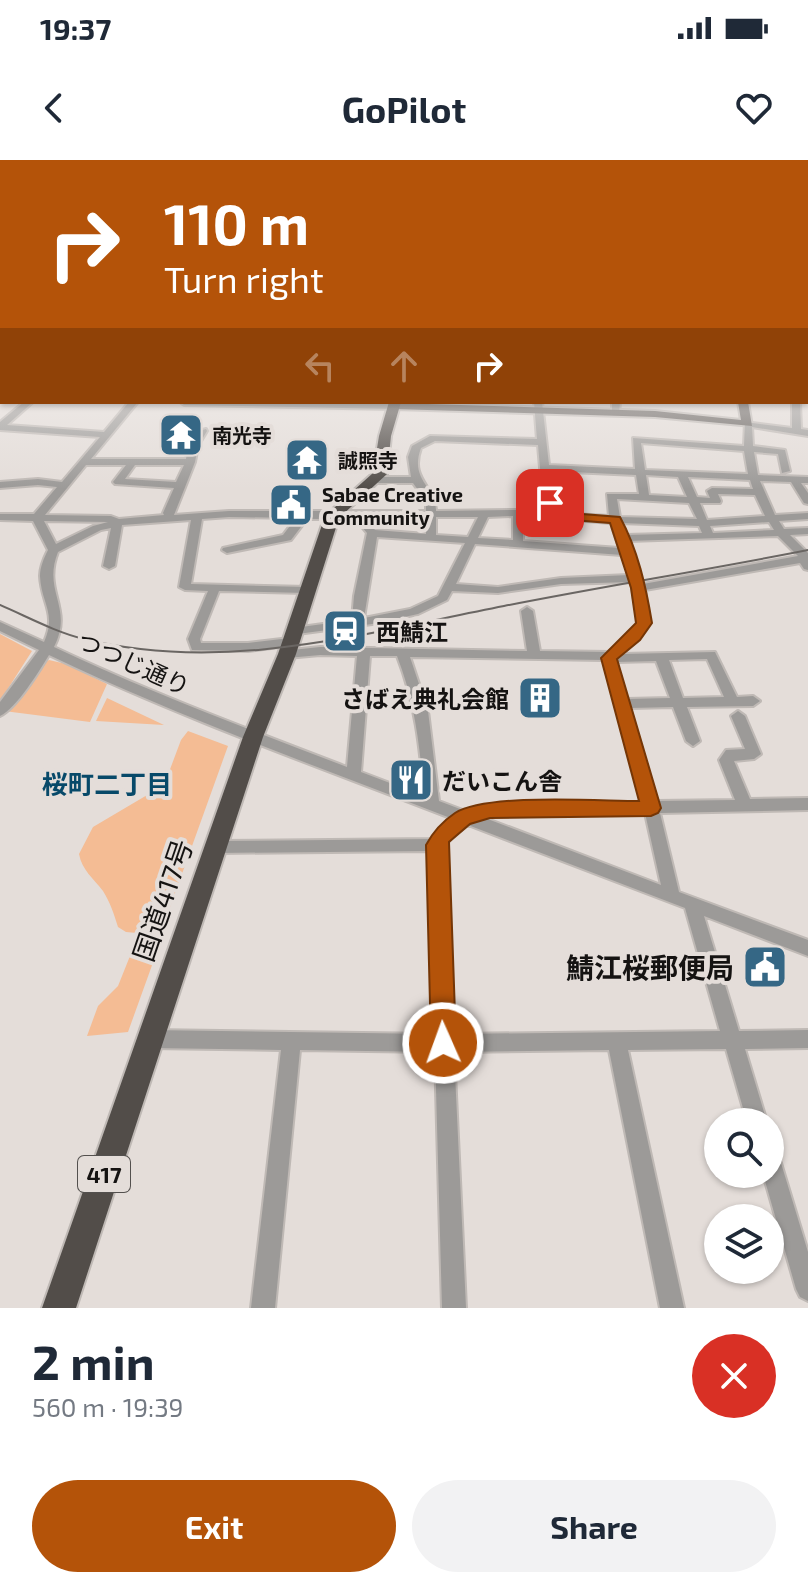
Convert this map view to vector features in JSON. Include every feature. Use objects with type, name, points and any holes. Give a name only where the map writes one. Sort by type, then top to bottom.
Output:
[{"type":"highway","points":[[332,516],[378,480],[385,469],[394,404]]},
{"type":"highway","points":[[332,516],[380,474],[394,404]]},
{"type":"highway","name":"国道417号","points":[[59,1308],[253,737],[290,643],[332,516]]},
{"type":"main road","points":[[394,404],[616,407],[748,424],[743,404]]},
{"type":"street","points":[[0,426],[27,404]]},
{"type":"street","points":[[37,518],[132,404]]},
{"type":"street","points":[[796,404],[797,431]]},
{"type":"street","points":[[539,406],[550,515]]},
{"type":"street","points":[[806,562],[794,553],[772,519],[751,477],[748,424],[808,433]]},
{"type":"street","points":[[0,426],[107,435]]},
{"type":"street","points":[[171,518],[168,513],[190,462],[193,446],[203,431]]},
{"type":"street","points":[[431,538],[431,501],[416,480],[413,457],[417,446],[433,438],[543,442]]},
{"type":"street","points":[[644,496],[636,440],[782,452],[790,475],[808,501]]},
{"type":"street","points":[[710,446],[714,458]]},
{"type":"street","points":[[84,462],[190,462]]},
{"type":"street","points":[[131,464],[118,482],[179,485]]},
{"type":"street","points":[[546,468],[751,477],[790,475],[808,480]]},
{"type":"street","points":[[682,474],[709,536]]},
{"type":"street","points":[[610,657],[635,636],[644,623],[637,583],[615,520],[611,496],[716,501],[707,475]]},
{"type":"street","points":[[378,480],[416,480]]},
{"type":"street","points":[[0,485],[38,482],[64,485]]},
{"type":"street","points":[[712,491],[758,492]]},
{"type":"street","points":[[215,588],[194,639],[196,647],[290,643],[358,620],[413,612],[437,603],[485,513]]},
{"type":"street","points":[[0,711],[42,659],[57,617],[44,582],[45,566],[53,550],[97,528],[117,522],[197,516],[485,513],[702,522],[808,516]]},
{"type":"street","points":[[518,513],[518,545]]},
{"type":"street","points":[[227,550],[287,538],[304,515]]},
{"type":"street","points":[[358,620],[372,533],[363,515]]},
{"type":"street","points":[[197,516],[185,587],[307,590]]},
{"type":"street","points":[[0,517],[111,519],[117,522]]},
{"type":"street","points":[[37,518],[53,550]]},
{"type":"street","points":[[109,566],[117,522]]},
{"type":"street","points":[[622,538],[786,537],[808,531]]},
{"type":"street","points":[[372,533],[628,552]]},
{"type":"street","points":[[448,587],[498,590],[561,581],[637,583],[806,562]]},
{"type":"street","points":[[527,611],[534,655]]},
{"type":"street","name":"つつじ通り","points":[[0,626],[151,697],[808,948]]},
{"type":"street","points":[[290,643],[320,651],[403,655],[711,655],[754,754],[731,754],[726,760],[745,806]]},
{"type":"street","points":[[353,776],[364,653]]},
{"type":"street","points":[[403,655],[419,692],[423,712],[432,806]]},
{"type":"street","points":[[610,657],[672,896]]},
{"type":"street","points":[[661,657],[693,741]]},
{"type":"street","points":[[621,704],[678,703],[735,709],[753,701]]},
{"type":"street","points":[[216,847],[437,845],[464,818],[490,811],[808,804]]},
{"type":"street","points":[[437,845],[454,1308]]},
{"type":"street","points":[[692,904],[753,1108]]},
{"type":"street","points":[[150,1039],[291,1043],[808,1039]]},
{"type":"street","points":[[617,1041],[672,1308]]},
{"type":"street","points":[[263,1308],[291,1043]]},
{"type":"street","points":[[778,1188],[808,1289]]},
{"type":"shaded area","points":[[0,634],[32,651],[0,701]]},
{"type":"shaded area","points":[[49,660],[66,664],[107,684],[90,722],[4,711],[42,664]]},
{"type":"shaded area","points":[[107,698],[164,725],[96,721]]},
{"type":"shaded area","points":[[188,731],[228,746],[160,935],[126,932],[118,927],[103,891],[85,869],[79,854],[93,827],[159,788]]},
{"type":"shaded area","points":[[130,956],[155,957],[128,1032],[87,1036],[98,1006],[118,986]]},
{"type":"tram line","points":[[0,605],[84,639],[137,649],[243,651],[347,638],[808,550]]},
{"type":"place","name":"南光寺","points":[[181,435]]},
{"type":"place","name":"誠照寺","points":[[307,460]]},
{"type":"place","name":"Sabae Creative Community","points":[[291,505]]},
{"type":"place","name":"西鯖江","points":[[345,631]]},
{"type":"place","name":"さばえ典礼会館","points":[[540,698]]},
{"type":"place","name":"だいこん舎","points":[[411,780]]},
{"type":"place","name":"鯖江桜郵便局","points":[[765,967]]},
{"type":"district","name":"桜町二丁目","points":[[107,783]]},
{"type":"route","points":[[443,1043],[437,845],[442,837],[464,818],[490,811],[651,808],[609,658],[635,636],[644,623],[639,588],[628,552],[615,520],[550,515],[550,503]]}]
